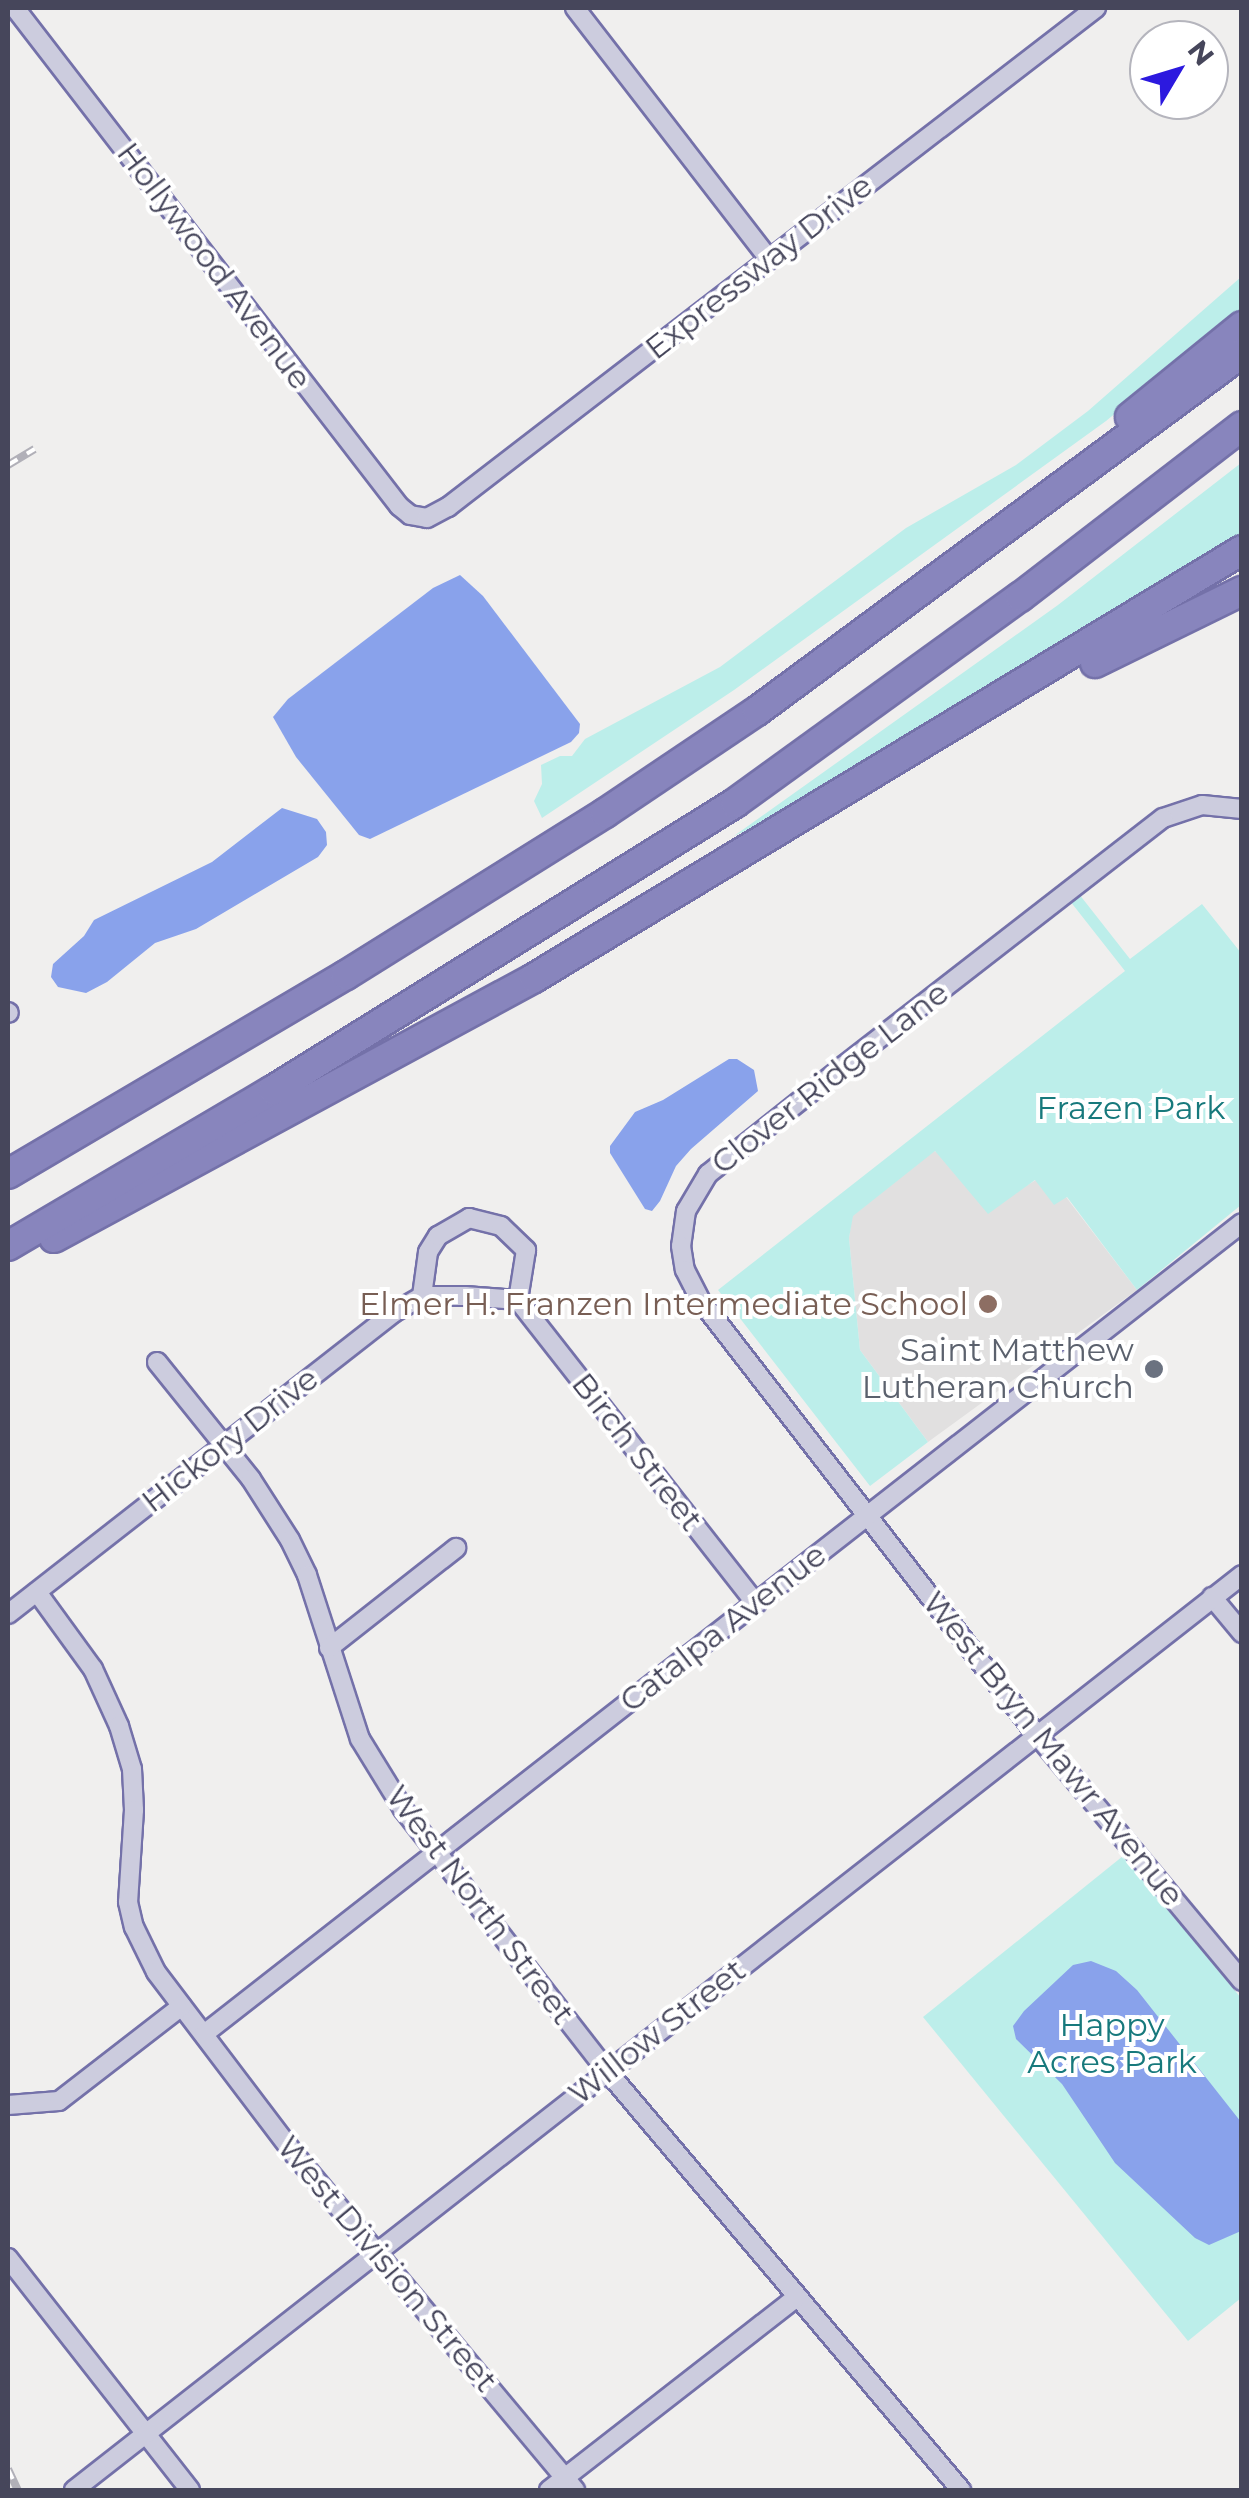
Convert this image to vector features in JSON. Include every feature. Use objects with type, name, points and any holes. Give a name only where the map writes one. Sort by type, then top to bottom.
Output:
[{"type":"highway","points":[[972,556],[1165,386],[1242,326]]},
{"type":"highway","points":[[8,1174],[346,975],[588,824],[757,711],[1242,353]]},
{"type":"highway","points":[[8,1246],[273,1090],[735,802],[1020,597],[1242,426]]},
{"type":"highway","points":[[8,1260],[371,1070],[534,978],[1242,550]]},
{"type":"highway","points":[[854,786],[908,768],[1172,622],[1242,591]]},
{"type":"street","name":"Hollywood Avenue","points":[[15,8],[388,493],[404,512],[418,518]]},
{"type":"street","points":[[574,8],[769,259]]},
{"type":"street","name":"Expressway Drive","points":[[418,518],[436,516],[448,507],[1096,8]]},
{"type":"street","name":"Clover Ridge Lane","points":[[866,1515],[694,1290],[682,1260],[681,1242],[694,1193],[720,1164],[1162,818],[1202,805],[1242,808]]},
{"type":"street","points":[[469,1218],[502,1226],[526,1250],[518,1300],[422,1296],[428,1252],[438,1236],[469,1218]]},
{"type":"street","name":"Catalpa Avenue","points":[[204,2034],[1242,1223]]},
{"type":"street","name":"Hickory Drive","points":[[8,1614],[393,1313],[422,1296]]},
{"type":"street","name":"Birch Street","points":[[518,1300],[756,1604]]},
{"type":"street","name":"West North Street","points":[[158,1362],[252,1479],[290,1540],[307,1575],[368,1757],[436,1852],[607,2070],[961,2490]]},
{"type":"street","name":"West Bryn Mawr Avenue","points":[[866,1515],[1037,1735],[1242,1981]]},
{"type":"street","points":[[329,1648],[456,1548]]},
{"type":"street","name":"Willow Street","points":[[74,2490],[1242,1575]]},
{"type":"street","points":[[8,2105],[59,2102],[182,2006],[156,1972],[134,1927],[128,1902],[132,1768],[120,1726],[93,1669],[37,1592]]},
{"type":"street","points":[[1212,1597],[1242,1633]]},
{"type":"street","name":"West Division Street","points":[[182,2006],[374,2252],[570,2484]]},
{"type":"street","points":[[8,2258],[142,2435],[190,2490]]},
{"type":"street","points":[[548,2490],[570,2484],[796,2297]]},
{"type":"shaded area","name":"Elmer H. Franzen Intermediate School","points":[[934,1151],[1019,1190],[1036,1180],[1066,1197],[1137,1290],[928,1442],[860,1350],[849,1238],[852,1216]]},
{"type":"green space","points":[[1241,277],[1241,310],[1106,421],[734,690],[542,818],[534,801],[542,784],[541,765],[560,756],[572,756],[585,739],[720,667],[906,528],[1016,465],[1088,411]]},
{"type":"green space","points":[[1241,463],[1241,532],[1228,542],[787,812],[734,836],[1058,605]]},
{"type":"green space","name":"Frazen Park","points":[[1079,894],[1130,959],[1202,904],[1241,953],[1241,1205],[1137,1290],[1067,1197],[1054,1205],[1035,1180],[988,1214],[935,1151],[853,1216],[849,1238],[860,1350],[928,1442],[870,1486],[718,1290],[1125,971],[1070,901]]},
{"type":"green space","name":"Happy Acres Park","points":[[1123,1856],[1241,1998],[1241,2298],[1188,2341],[923,2017]]},
{"type":"water","points":[[460,575],[483,596],[580,724],[579,733],[571,742],[370,839],[359,835],[296,757],[273,717],[288,699],[433,588]]},
{"type":"water","points":[[282,808],[317,819],[326,832],[327,845],[318,857],[196,929],[155,943],[107,982],[86,993],[58,987],[51,977],[53,964],[84,936],[94,920],[212,862]]},
{"type":"water","points":[[729,1059],[737,1059],[754,1070],[758,1091],[691,1149],[676,1166],[660,1201],[652,1211],[645,1209],[610,1153],[610,1146],[635,1112],[663,1100]]},
{"type":"water","points":[[1091,1961],[1116,1971],[1137,1990],[1241,2122],[1241,2231],[1209,2245],[1195,2238],[1115,2163],[1062,2084],[1016,2039],[1013,2026],[1024,2011],[1073,1965]]},
{"type":"railway","points":[[8,465],[35,449]]},
{"type":"railway","points":[[8,2469],[18,2490]]},
{"type":"place","name":"Elmer H. Franzen Intermediate School","points":[[988,1304]]},
{"type":"place","name":"Saint Matthew Lutheran Church","points":[[1154,1369]]}]
